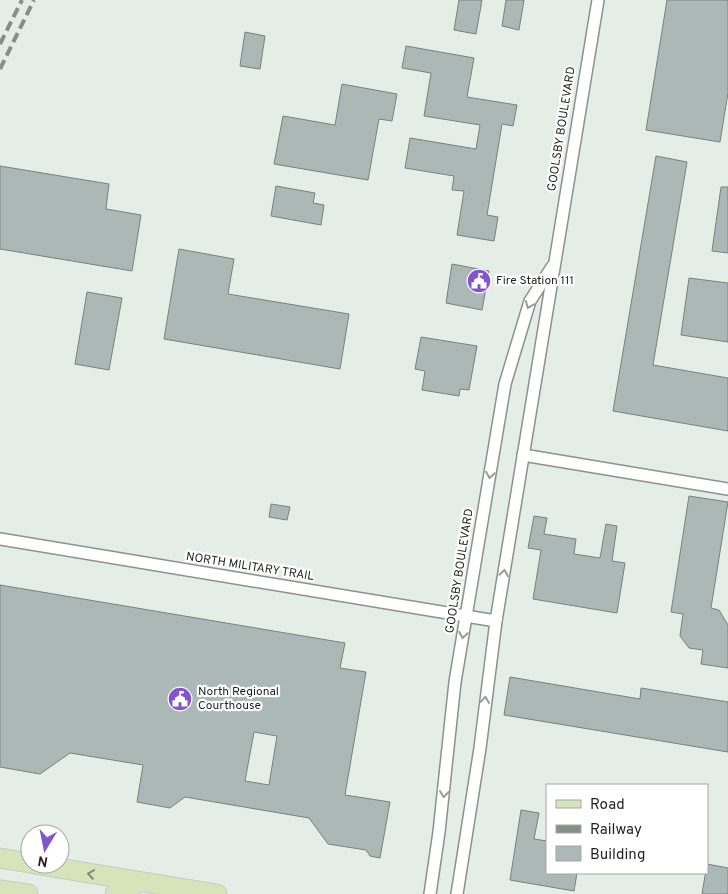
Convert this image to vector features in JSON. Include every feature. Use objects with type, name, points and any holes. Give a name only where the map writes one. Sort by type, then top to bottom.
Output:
[{"type":"main road","points":[[0,858],[20,862]]},
{"type":"main road","points":[[70,870],[217,894]]},
{"type":"main road","points":[[115,894],[126,891],[139,882]]},
{"type":"main road","points":[[0,890],[28,894]]},
{"type":"street","name":"GOOLSBY BOULEVARD","points":[[457,894],[480,748],[496,621],[598,0]]},
{"type":"street","name":"GOOLSBY BOULEVARD","points":[[430,894],[456,682],[505,384],[530,301],[554,263]]},
{"type":"street","points":[[523,455],[728,489]]},
{"type":"street","name":"NORTH MILITARY TRAIL","points":[[0,539],[496,621]]},
{"type":"building","points":[[459,0],[482,0],[476,34],[454,30]]},
{"type":"building","points":[[506,0],[524,0],[519,30],[502,26]]},
{"type":"building","points":[[667,0],[728,0],[728,93],[720,142],[646,130]]},
{"type":"building","points":[[245,32],[265,36],[260,69],[240,66]]},
{"type":"building","points":[[406,46],[474,58],[467,97],[517,105],[513,126],[502,124],[487,215],[498,217],[494,241],[457,235],[464,191],[452,190],[454,176],[405,168],[410,138],[476,149],[480,125],[424,116],[431,73],[402,68]]},
{"type":"building","points":[[342,84],[397,94],[392,121],[379,119],[368,180],[274,164],[283,116],[335,125]]},
{"type":"building","points":[[656,156],[687,162],[653,365],[728,378],[728,431],[613,411]]},
{"type":"building","points":[[0,166],[109,184],[106,209],[141,215],[132,271],[0,249]]},
{"type":"building","points":[[276,186],[315,193],[313,203],[324,205],[321,225],[271,216]]},
{"type":"building","points":[[721,187],[728,187],[728,253],[712,251]]},
{"type":"building","points":[[179,249],[234,259],[228,294],[349,314],[340,369],[164,339]]},
{"type":"building","points":[[452,264],[489,271],[482,310],[446,303]]},
{"type":"building","points":[[689,278],[728,283],[728,342],[681,335]]},
{"type":"building","points":[[87,292],[122,298],[109,370],[75,364]]},
{"type":"building","points":[[421,337],[477,346],[469,390],[460,389],[459,396],[422,390],[425,371],[415,369]]},
{"type":"building","points":[[689,496],[728,502],[711,608],[719,610],[728,625],[728,668],[701,664],[703,650],[689,648],[680,636],[683,614],[671,612]]},
{"type":"building","points":[[271,504],[290,507],[287,520],[269,517]]},
{"type":"building","points":[[534,516],[547,518],[544,534],[576,539],[574,554],[600,558],[606,524],[617,526],[612,561],[625,563],[617,613],[533,599],[541,550],[528,548]]},
{"type":"building","points":[[0,585],[345,643],[340,668],[366,672],[345,795],[390,802],[380,858],[370,856],[366,850],[328,844],[309,818],[185,797],[170,808],[137,802],[143,765],[70,753],[40,774],[0,767]],"holes":[[[254,732],[277,736],[269,785],[245,781]]]},
{"type":"building","points":[[510,677],[640,699],[641,688],[728,702],[728,752],[504,715]]},
{"type":"building","points":[[521,810],[539,813],[534,839],[546,841],[546,874],[577,874],[574,891],[510,880]]},
{"type":"building","points":[[708,864],[728,868],[728,894],[702,894],[705,874],[708,874]]},
{"type":"railway","points":[[0,44],[22,0]]},
{"type":"railway","points":[[0,69],[34,0]]},
{"type":"place","name":"Fire Station 111","points":[[479,281]]},
{"type":"place","name":"North Regional Courthouse","points":[[180,699]]}]
